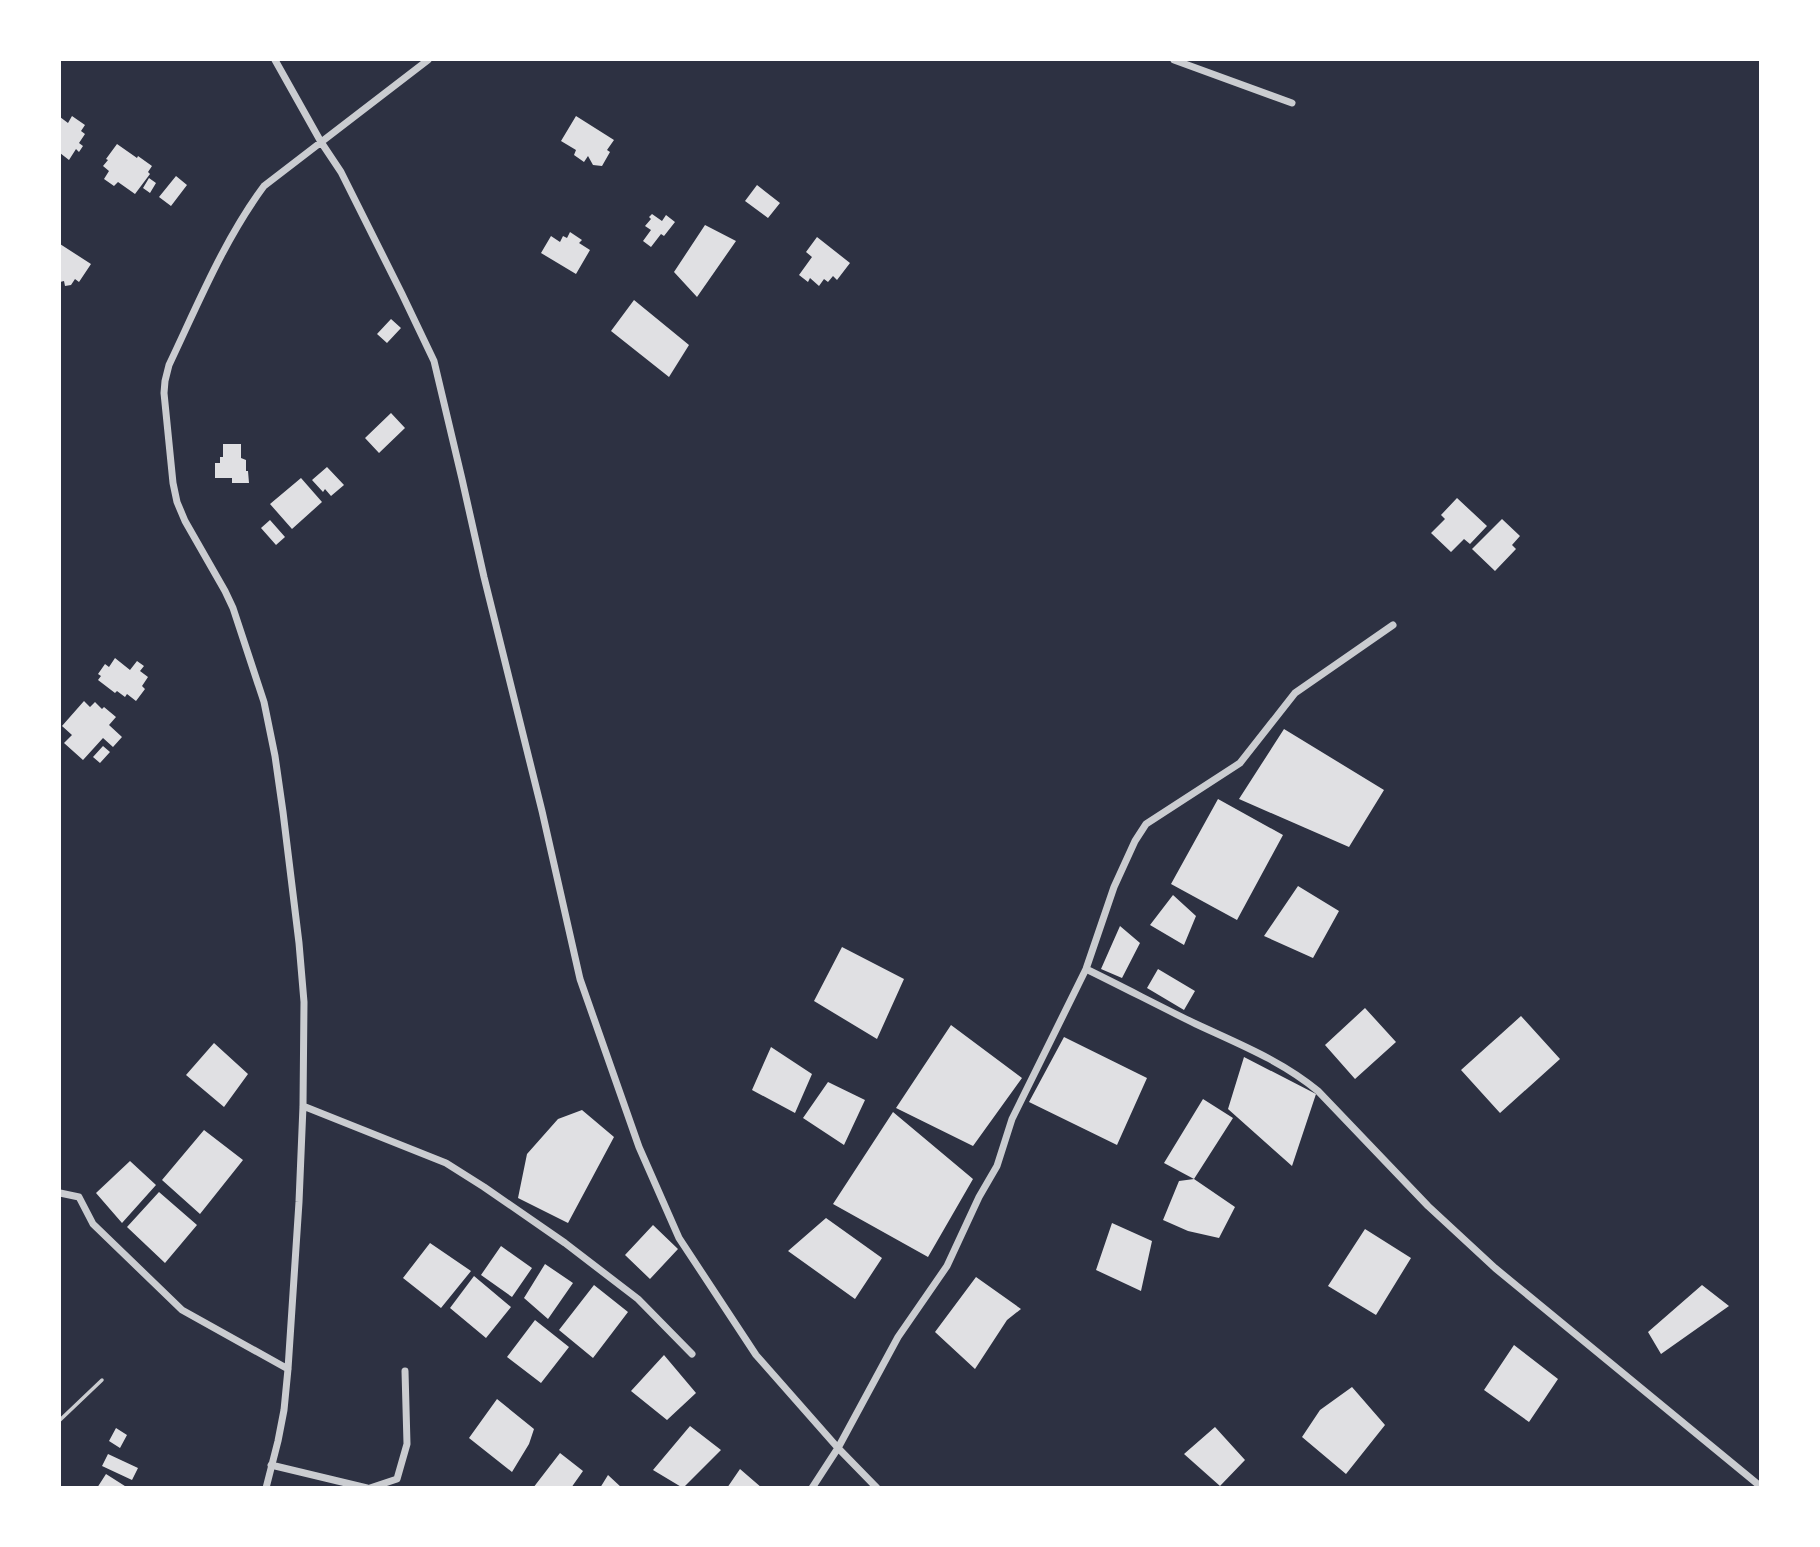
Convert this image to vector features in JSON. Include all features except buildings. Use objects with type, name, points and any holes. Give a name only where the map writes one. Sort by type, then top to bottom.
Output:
[{"type":"street","points":[[275,60],[341,172],[434,361],[580,979],[639,1147],[679,1238],[755,1355],[877,1488]]},
{"type":"street","points":[[266,1488],[282,1420],[288,1369],[303,1106],[304,1002],[299,943],[270,728],[233,608],[177,502],[164,393],[165,381],[169,365],[199,300],[244,212],[264,186],[428,60]]},
{"type":"street","points":[[1174,60],[1292,103]]},
{"type":"street","points":[[812,1488],[838,1448],[898,1337],[947,1266],[979,1197],[997,1166],[1012,1119],[1086,969],[1114,887],[1135,841],[1146,824],[1240,763],[1295,693],[1393,625]]},
{"type":"street","points":[[1086,969],[1275,1061],[1301,1077],[1318,1091],[1428,1206],[1495,1268],[1760,1486]]},
{"type":"street","points":[[303,1106],[446,1163],[484,1187],[565,1242],[638,1299],[692,1354]]},
{"type":"street","points":[[60,1193],[79,1197],[93,1224],[182,1310],[288,1369]]},
{"type":"street","points":[[271,1465],[369,1488],[397,1479],[407,1444],[405,1371]]},
{"type":"lane","points":[[60,1420],[102,1380]]}]
